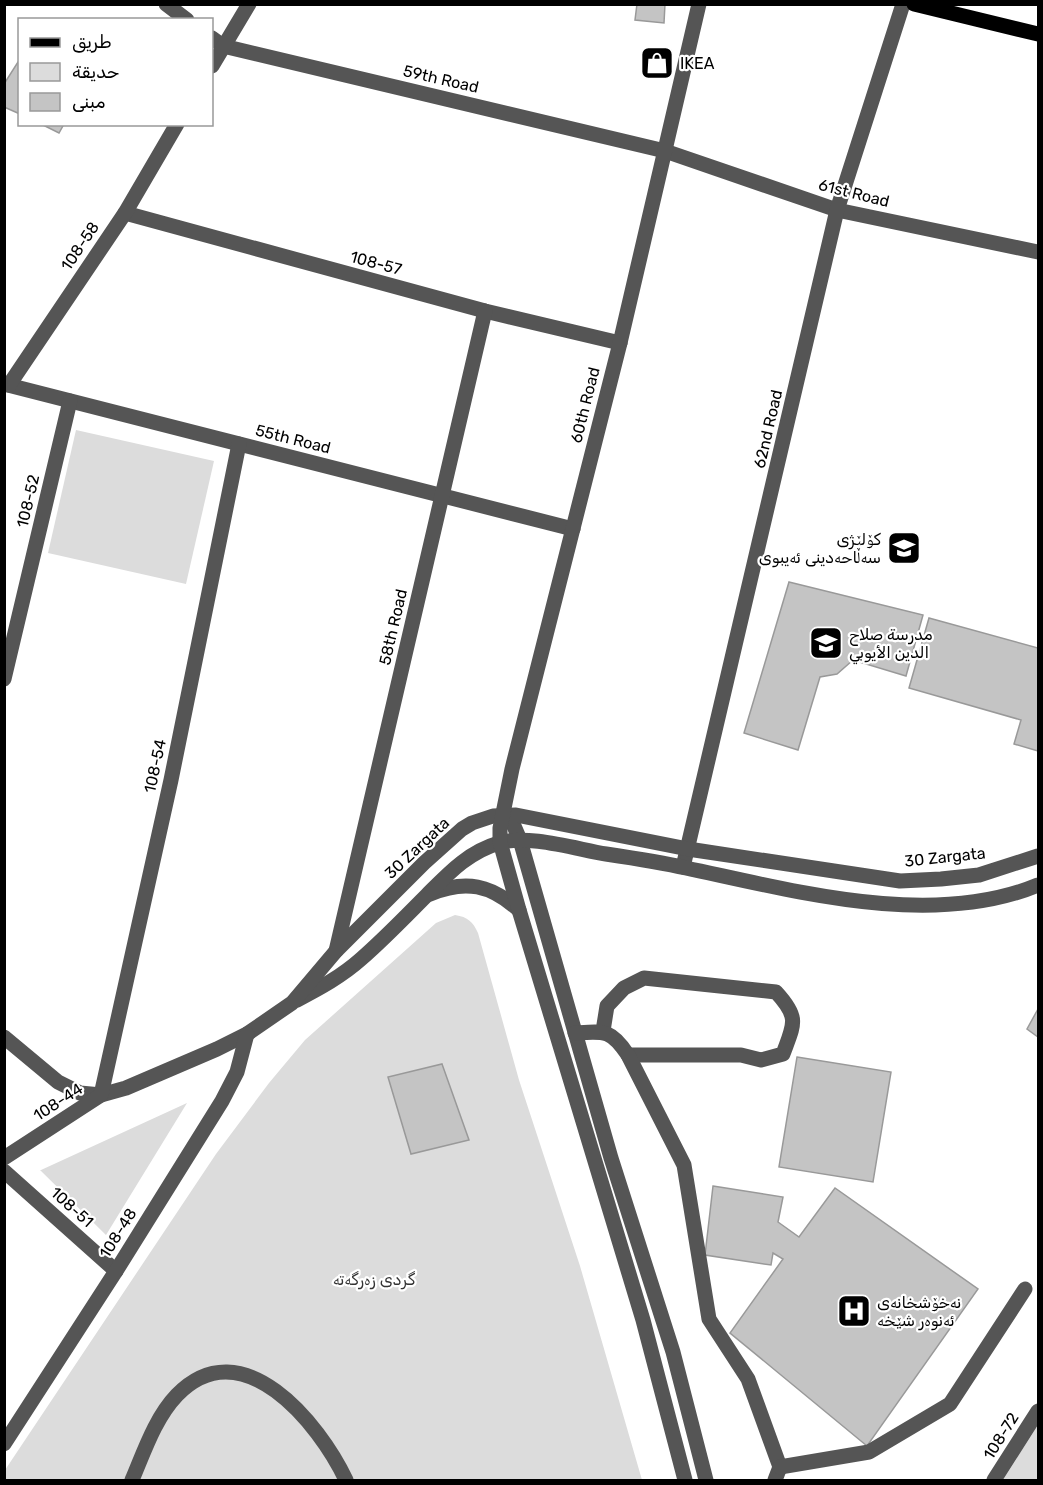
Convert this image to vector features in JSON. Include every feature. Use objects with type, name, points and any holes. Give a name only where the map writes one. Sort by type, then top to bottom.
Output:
[{"type":"main road","points":[[914,4],[1038,34]]},
{"type":"street","points":[[166,4],[184,18]]},
{"type":"street","points":[[213,61],[217,42],[249,4]]},
{"type":"street","name":"60th Road","points":[[500,842],[512,769],[620,343],[699,4]]},
{"type":"street","name":"62nd Road","points":[[683,867],[837,210],[903,4]]},
{"type":"street","name":"59th Road","points":[[217,42],[665,151]]},
{"type":"street","name":"108-58","points":[[7,385],[125,213],[176,126]]},
{"type":"street","name":"61st Road","points":[[665,151],[837,210],[1038,252]]},
{"type":"street","name":"108-57","points":[[125,213],[485,311],[620,343]]},
{"type":"street","name":"58th Road","points":[[336,951],[485,311]]},
{"type":"street","name":"55th Road","points":[[7,385],[573,529]]},
{"type":"street","name":"108-52","points":[[4,679],[69,401]]},
{"type":"street","name":"108-54","points":[[100,1095],[171,780],[239,444]]},
{"type":"street","points":[[503,814],[513,826],[520,840],[611,1158],[673,1352],[706,1480]]},
{"type":"street","name":"30 Zargata","points":[[4,1037],[58,1082],[80,1093],[100,1095],[126,1088],[217,1049],[247,1034],[292,1003],[336,951],[424,863],[462,829],[482,819],[503,814],[688,849],[900,880],[940,879],[979,874],[1038,856]]},
{"type":"street","points":[[292,1003],[347,970],[451,870],[469,856],[500,842],[520,840],[683,867],[804,894],[919,905],[975,903],[1003,897],[1038,885]]},
{"type":"street","points":[[500,842],[640,1309],[686,1480]]},
{"type":"street","points":[[427,895],[446,887],[466,885],[486,888],[504,897],[519,910]]},
{"type":"street","points":[[603,1031],[608,1006],[624,988],[644,978],[776,992],[790,1007],[794,1025],[783,1054],[761,1060],[741,1055],[628,1055]]},
{"type":"street","points":[[575,1033],[603,1031],[618,1041],[628,1055],[684,1165],[709,1319],[748,1379],[778,1474],[868,1452],[950,1404],[1025,1289]]},
{"type":"street","name":"108-48","points":[[6,1437],[116,1271],[222,1101],[237,1072],[247,1034]]},
{"type":"street","name":"108-44","points":[[4,1158],[100,1095]]},
{"type":"street","name":"108-51","points":[[4,1171],[116,1271]]},
{"type":"street","points":[[132,1480],[158,1423],[177,1395],[192,1383],[208,1375],[225,1371],[245,1374],[271,1386],[300,1413],[321,1440],[346,1480]]},
{"type":"street","name":"108-72","points":[[994,1480],[1038,1411]]},
{"type":"green space","points":[[76,430],[214,461],[186,584],[48,553]]},
{"type":"green space","name":"گردی زەرگەتە","points":[[455,915],[469,921],[478,933],[519,1080],[580,1266],[642,1480],[5,1480],[5,1470],[216,1154],[269,1083],[305,1040],[436,923]]},
{"type":"green space","points":[[187,1103],[106,1235],[40,1170],[41,1170]]},
{"type":"green space","points":[[1038,1425],[1038,1480],[1003,1480]]},
{"type":"building","points":[[637,4],[665,4],[664,23],[635,20]]},
{"type":"building","points":[[18,62],[18,113],[4,107],[4,84]]},
{"type":"building","points":[[45,126],[63,126],[59,133]]},
{"type":"building","points":[[789,582],[923,615],[906,676],[853,660],[837,674],[820,677],[798,750],[744,733]]},
{"type":"building","points":[[929,618],[1038,648],[1038,751],[1014,744],[1021,720],[909,688]]},
{"type":"building","points":[[1038,1009],[1038,1037],[1027,1029]]},
{"type":"building","points":[[797,1057],[891,1072],[873,1182],[779,1167]]},
{"type":"building","points":[[442,1064],[469,1140],[411,1154],[388,1077]]},
{"type":"building","name":"نەخۆشخانەی ئەنوەر شێخە","points":[[713,1186],[783,1197],[778,1222],[799,1237],[835,1188],[978,1289],[867,1446],[730,1333],[783,1259],[773,1253],[771,1265],[705,1255]]},
{"type":"place","name":"IKEA","points":[[657,63]]},
{"type":"place","name":"کۆلێژی سەڵاحەدینی ئەیبوی","points":[[904,548]]},
{"type":"place","name":"مدرسة صلاح الدين الأيوبي","points":[[826,643]]},
{"type":"place","name":"نەخۆشخانەی ئەنوەر شێخە","points":[[854,1311]]}]
